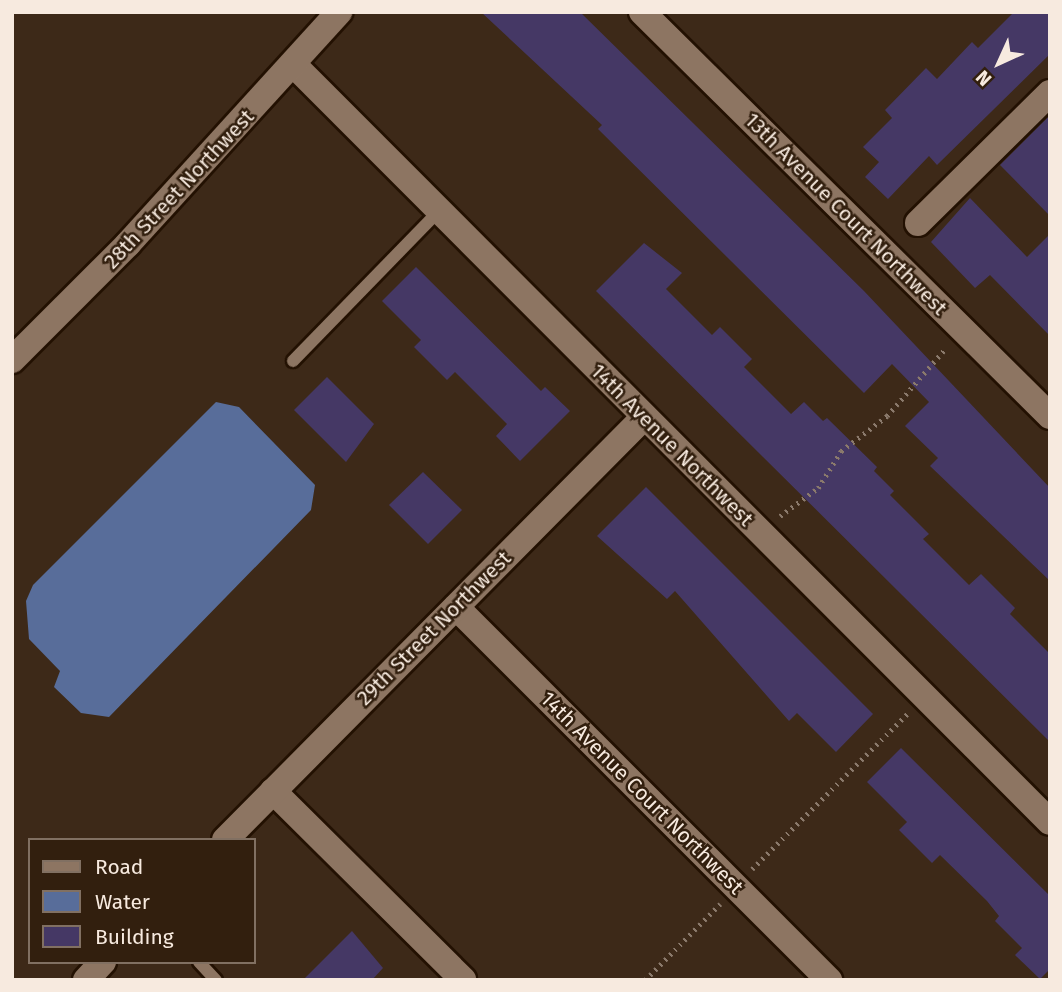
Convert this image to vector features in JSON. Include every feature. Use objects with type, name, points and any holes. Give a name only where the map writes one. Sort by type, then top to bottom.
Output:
[{"type":"street","name":"28th Street Northwest","points":[[12,360],[295,66],[339,12]]},
{"type":"street","name":"13th Avenue Court Northwest","points":[[642,12],[1049,414]]},
{"type":"street","name":"14th Avenue Northwest","points":[[295,66],[1050,822]]},
{"type":"street","points":[[918,223],[1050,93]]},
{"type":"street","name":"29th Street Northwest","points":[[227,838],[644,417]]},
{"type":"street","name":"14th Avenue Court Northwest","points":[[456,607],[829,980]]},
{"type":"street","points":[[273,791],[463,980]]},
{"type":"street","points":[[86,980],[101,964]]},
{"type":"lane","points":[[293,361],[439,211]]},
{"type":"lane","points":[[201,964],[216,980]]},
{"type":"path","points":[[760,533],[818,488],[841,451],[887,416],[916,376],[964,330]]},
{"type":"path","points":[[645,980],[734,885],[924,697]]},
{"type":"water","points":[[216,402],[239,407],[315,485],[311,510],[109,717],[81,713],[54,687],[60,671],[29,639],[26,601],[33,585]]},
{"type":"building","points":[[481,12],[580,12],[864,291],[1050,488],[1050,581],[930,466],[938,458],[905,426],[929,402],[892,364],[864,393],[598,129],[602,125]]},
{"type":"building","points":[[1014,12],[1050,12],[1050,54],[937,165],[929,156],[888,199],[865,177],[879,162],[863,147],[892,118],[885,110],[926,68],[937,79],[972,42],[978,48]]},
{"type":"building","points":[[1050,115],[1050,216],[1000,165]]},
{"type":"building","points":[[970,198],[1027,257],[1050,234],[1050,336],[990,275],[975,288],[931,242]]},
{"type":"building","points":[[644,243],[682,273],[666,289],[712,335],[720,327],[752,359],[744,367],[791,414],[804,402],[823,421],[827,418],[877,467],[874,471],[894,491],[890,495],[929,534],[923,539],[969,585],[981,574],[1015,608],[1010,614],[1050,654],[1050,742],[596,291]]},
{"type":"building","points":[[416,267],[541,391],[545,387],[570,411],[520,461],[496,436],[507,424],[455,372],[447,380],[414,347],[421,340],[382,301]]},
{"type":"building","points":[[327,377],[374,424],[346,462],[294,410]]},
{"type":"building","points":[[423,472],[462,510],[428,544],[389,505]]},
{"type":"building","points":[[646,487],[873,714],[836,752],[797,713],[789,721],[675,591],[667,599],[597,536]]},
{"type":"building","points":[[901,748],[1050,896],[1050,969],[1040,979],[1015,955],[1022,948],[995,921],[999,916],[987,901],[940,855],[932,863],[899,830],[907,822],[867,782]]},
{"type":"building","points":[[352,931],[383,968],[372,980],[303,980]]}]
